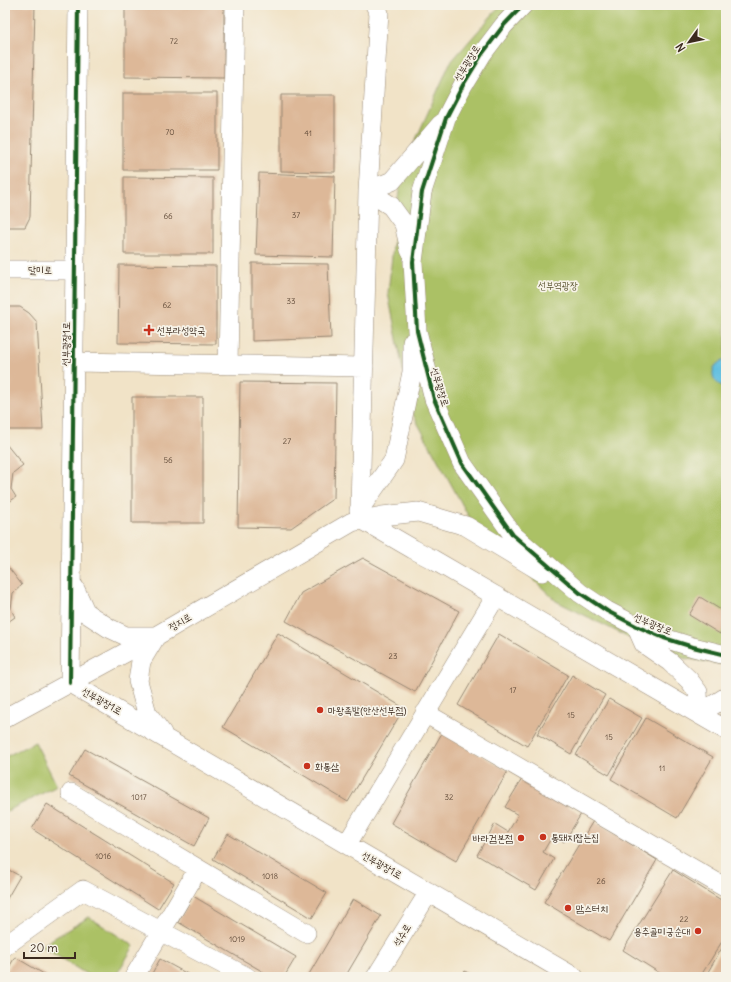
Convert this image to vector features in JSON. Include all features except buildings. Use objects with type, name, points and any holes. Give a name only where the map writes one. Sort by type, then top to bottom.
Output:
[{"type":"street","name":"선부광장1로","points":[[78,5],[70,683],[574,977]]},
{"type":"street","points":[[228,365],[235,5]]},
{"type":"street","points":[[504,25],[513,5]]},
{"type":"street","name":"선부광장로","points":[[523,5],[504,25],[478,60],[463,85],[446,118],[422,192],[413,262],[417,331],[434,399],[462,463],[513,535],[580,593],[607,611],[664,638],[726,655]]},
{"type":"street","points":[[358,517],[364,367],[368,191],[382,8]]},
{"type":"street","points":[[368,191],[392,181],[446,118]]},
{"type":"street","points":[[358,517],[394,460],[412,372],[413,262],[404,224],[392,206],[368,191]]},
{"type":"street","name":"달미로","points":[[5,270],[75,270]]},
{"type":"street","points":[[74,362],[364,367]]},
{"type":"street","points":[[358,517],[418,512],[466,526],[552,578],[580,593]]},
{"type":"street","points":[[358,517],[726,730]]},
{"type":"street","name":"정지로","points":[[5,718],[156,636],[358,517]]},
{"type":"street","points":[[72,583],[86,613],[109,628],[126,636],[156,636]]},
{"type":"street","points":[[346,844],[496,596]]},
{"type":"street","points":[[636,626],[644,644],[670,662],[689,680],[698,692],[698,714]]},
{"type":"street","points":[[156,636],[141,661],[138,681],[147,713],[168,740]]},
{"type":"street","points":[[698,714],[726,697]]},
{"type":"street","points":[[425,713],[726,888]]},
{"type":"street","points":[[71,793],[306,933]]},
{"type":"street","points":[[134,977],[198,869]]},
{"type":"street","points":[[10,936],[83,890],[247,977]]},
{"type":"street","name":"석수로","points":[[376,977],[429,892]]},
{"type":"green space","name":"선부역광장","points":[[501,5],[726,5],[726,665],[664,655],[556,601],[469,517],[411,411],[388,293],[401,173],[450,63]]},
{"type":"green space","points":[[35,742],[57,786],[5,812],[5,757]]},
{"type":"green space","points":[[89,917],[134,946],[115,977],[91,977],[41,946]]},
{"type":"water","points":[[726,360],[726,387],[716,382],[713,374],[716,365]]},
{"type":"cycle path","points":[[70,683],[78,5]]},
{"type":"cycle path","points":[[523,5],[504,25],[482,54],[463,85],[446,118],[422,192],[413,262],[417,331],[434,399],[462,463],[513,535],[580,593],[607,611],[664,638],[726,655]]},
{"type":"place","name":"선부라성약국","points":[[149,330]]},
{"type":"place","name":"마왕족발(안산선부점)","points":[[320,710]]},
{"type":"place","name":"화통삼","points":[[307,766]]},
{"type":"place","name":"통돼지잡는집","points":[[543,837]]},
{"type":"place","name":"바라검본점","points":[[521,838]]},
{"type":"place","name":"맘스터치","points":[[568,908]]},
{"type":"place","name":"용추골미궁순대","points":[[698,931]]}]
